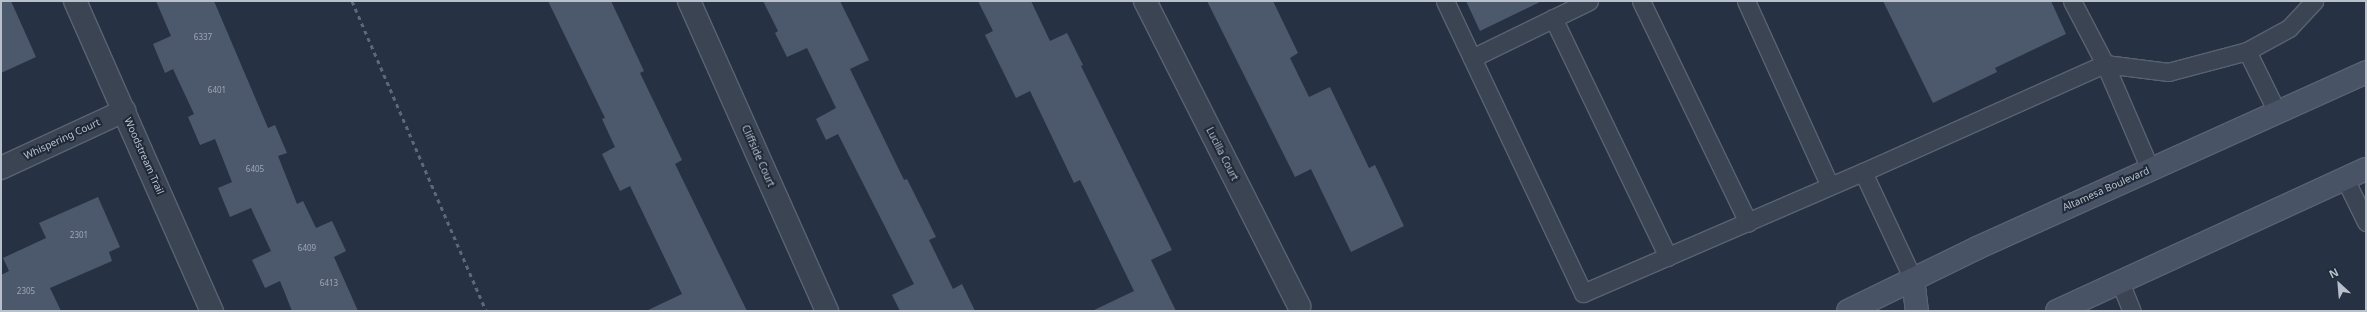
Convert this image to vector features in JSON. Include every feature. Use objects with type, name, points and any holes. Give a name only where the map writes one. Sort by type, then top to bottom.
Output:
[{"type":"main road","name":"Altamesa Boulevard","points":[[1848,311],[1913,279],[2150,169],[2366,72]]},
{"type":"main road","points":[[2057,311],[2366,169]]},
{"type":"main road","points":[[1913,279],[1917,311]]},
{"type":"street","name":"Woodstream Trail","points":[[75,1],[212,311]]},
{"type":"street","name":"Cliffside Court","points":[[689,1],[827,311]]},
{"type":"street","name":"Lucilla Court","points":[[1145,1],[1299,306]]},
{"type":"street","name":"Whispering Court","points":[[1,168],[124,111]]},
{"type":"lane","points":[[1445,1],[1584,293],[1863,172],[2104,64],[2168,72],[2247,51],[2289,28],[2308,2]]},
{"type":"lane","points":[[1472,58],[1589,1]]},
{"type":"lane","points":[[1642,1],[1748,222]]},
{"type":"lane","points":[[1746,1],[1830,186]]},
{"type":"lane","points":[[2072,1],[2104,64],[2150,169]]},
{"type":"lane","points":[[1553,18],[1668,257]]},
{"type":"lane","points":[[2247,51],[2277,112]]},
{"type":"lane","points":[[1863,172],[1913,279]]},
{"type":"lane","points":[[2345,179],[2366,222]]},
{"type":"lane","points":[[2120,282],[2132,311]]},
{"type":"building","points":[[1,1],[11,1],[36,57],[1,73]]},
{"type":"building","points":[[156,1],[214,1],[268,128],[275,125],[287,153],[278,156],[297,204],[303,201],[316,228],[332,221],[346,251],[334,257],[358,311],[292,311],[280,281],[265,288],[252,260],[271,251],[251,208],[230,217],[218,188],[232,182],[215,139],[200,145],[188,117],[194,114],[173,69],[165,73],[153,44],[171,36]]},
{"type":"building","points":[[548,1],[611,1],[644,71],[640,73],[682,160],[675,164],[747,311],[646,311],[682,294],[630,186],[620,191],[602,154],[615,147],[602,119],[605,118]]},
{"type":"building","points":[[763,1],[840,1],[869,60],[850,69],[904,180],[907,179],[936,237],[929,240],[953,289],[962,284],[975,311],[900,311],[892,295],[914,284],[838,134],[826,140],[816,119],[836,108],[807,48],[787,57],[775,33],[778,31]]},
{"type":"building","points":[[978,1],[1031,1],[1050,41],[1067,33],[1083,65],[1081,66],[1172,250],[1151,260],[1176,311],[1092,311],[1134,291],[1080,180],[1074,183],[1030,91],[1016,98],[985,35],[993,31]]},
{"type":"building","points":[[1207,1],[1273,1],[1298,53],[1290,58],[1309,97],[1330,87],[1369,168],[1375,165],[1404,226],[1351,252],[1311,169],[1295,177]]},
{"type":"building","points":[[1466,1],[1542,1],[1480,31]]},
{"type":"building","points":[[1883,1],[2051,1],[2066,34],[1995,68],[1997,72],[1933,103]]},
{"type":"building","points":[[98,197],[120,247],[109,252],[112,261],[50,288],[61,311],[1,311],[1,275],[9,271],[3,258],[46,238],[39,223]]},
{"type":"railway","points":[[352,1],[486,311]]}]
